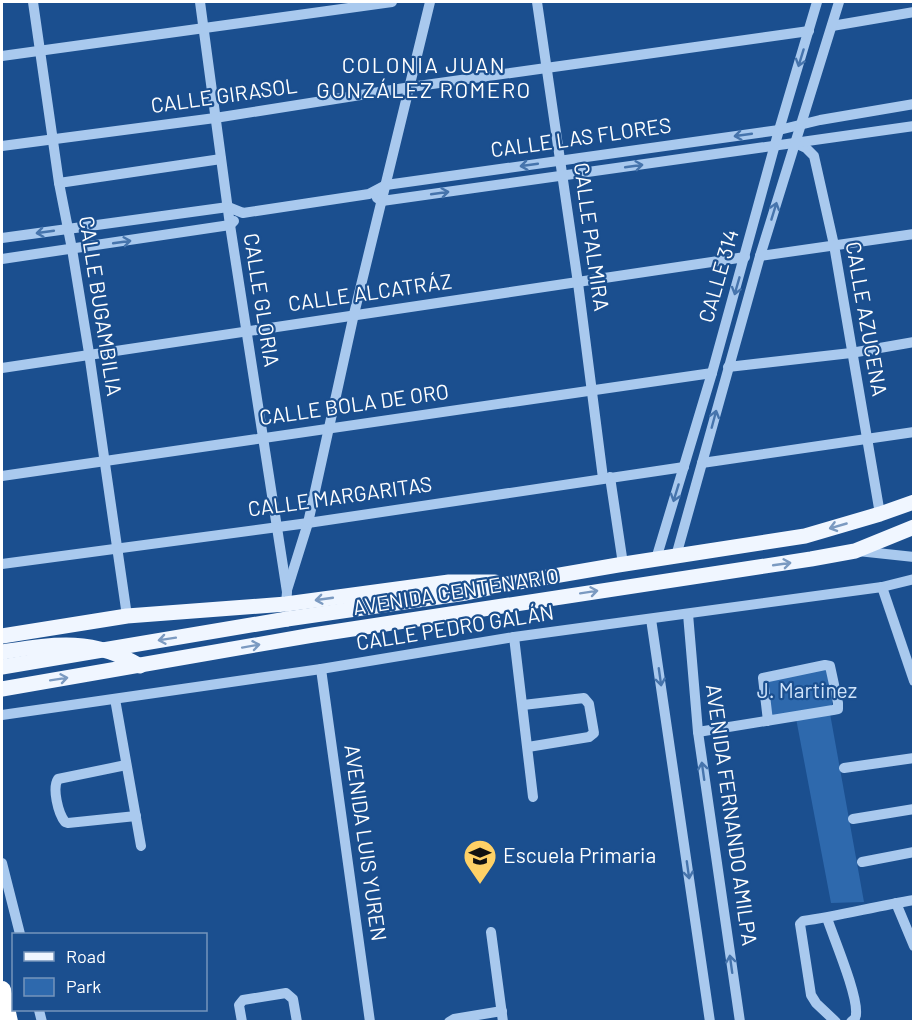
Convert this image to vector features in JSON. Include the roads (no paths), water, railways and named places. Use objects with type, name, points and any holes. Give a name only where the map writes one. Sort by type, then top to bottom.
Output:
[{"type":"highway","points":[[2,990],[9,1022]]},
{"type":"main road","name":"AVENIDA CENTENARIO","points":[[2,636],[127,616],[466,593],[623,564],[806,536],[914,502]]},
{"type":"main road","name":"AVENIDA CENTENARIO","points":[[2,689],[314,635],[811,560],[855,551],[914,527]]},
{"type":"main road","name":"AVENIDA CENTENARIO","points":[[2,667],[287,605]]},
{"type":"main road","points":[[2,652],[55,644],[80,644],[118,654],[140,666]]},
{"type":"street","name":"CALLE BUGAMBILIA","points":[[33,2],[59,183],[89,353],[127,616]]},
{"type":"street","name":"CALLE GLORIA","points":[[200,2],[230,225],[287,605]]},
{"type":"street","points":[[2,56],[392,2]]},
{"type":"street","points":[[287,605],[308,523],[354,314],[430,2]]},
{"type":"street","name":"CALLE PALMIRA","points":[[537,2],[591,390],[623,564]]},
{"type":"street","name":"CALLE 314","points":[[656,559],[712,373],[779,130],[818,2]]},
{"type":"street","points":[[676,556],[760,256],[839,2]]},
{"type":"street","points":[[832,26],[914,12]]},
{"type":"street","name":"CALLE GIRASOL","points":[[2,146],[809,31]]},
{"type":"street","points":[[801,124],[914,104]]},
{"type":"street","name":"CALLE LAS FLORES","points":[[243,213],[369,194],[386,185],[779,130],[801,124]]},
{"type":"street","name":"CALLE LAS FLORES","points":[[382,201],[914,126]]},
{"type":"street","name":"CALLE AZUCENA","points":[[795,142],[814,156],[834,245],[879,514]]},
{"type":"street","points":[[59,183],[221,159]]},
{"type":"street","points":[[369,194],[382,201]]},
{"type":"street","points":[[2,238],[228,207],[243,213],[230,225],[2,259]]},
{"type":"street","points":[[760,256],[914,234]]},
{"type":"street","name":"CALLE ALCATRÁZ","points":[[2,368],[89,353],[247,332],[354,314],[578,284],[745,258]]},
{"type":"street","points":[[728,367],[851,353],[914,342]]},
{"type":"street","name":"CALLE BOLA DE ORO","points":[[2,476],[712,373]]},
{"type":"street","points":[[702,463],[914,432]]},
{"type":"street","name":"CALLE MARGARITAS","points":[[2,564],[308,523],[684,467]]},
{"type":"street","points":[[855,551],[914,557]]},
{"type":"street","points":[[896,555],[903,558],[908,568],[906,576],[899,582]]},
{"type":"street","name":"CALLE PEDRO GALÁN","points":[[2,715],[321,669],[514,637],[882,587],[914,579]]},
{"type":"street","points":[[882,587],[914,681]]},
{"type":"street","name":"AVENIDA FERNANDO AMILPA","points":[[688,614],[698,732],[740,1022]]},
{"type":"street","points":[[651,619],[710,1022]]},
{"type":"street","points":[[514,637],[533,796]]},
{"type":"street","points":[[698,732],[768,721],[838,709],[830,666],[825,665],[763,678],[768,721]]},
{"type":"street","name":"AVENIDA LUIS YUREN","points":[[321,669],[370,1022]]},
{"type":"street","points":[[523,705],[584,698],[590,704],[594,733],[589,737],[528,747]]},
{"type":"street","points":[[115,699],[141,846]]},
{"type":"street","points":[[844,768],[914,758]]},
{"type":"street","points":[[126,765],[58,779],[55,785],[59,806],[62,819],[68,823],[136,816]]},
{"type":"street","points":[[853,819],[914,809]]},
{"type":"street","points":[[862,862],[914,852]]},
{"type":"street","points":[[2,863],[20,933]]},
{"type":"street","points":[[836,1022],[811,995],[800,926],[803,921],[914,900]]},
{"type":"street","points":[[896,903],[914,946]]},
{"type":"street","points":[[827,918],[854,996],[856,1013],[855,1019],[851,1022]]},
{"type":"street","points":[[449,1022],[454,1019],[502,1016],[491,932]]},
{"type":"street","points":[[242,1022],[239,1005],[243,1000],[286,993],[292,999],[297,1022]]},
{"type":"place","name":"Escuela Primaria","points":[[480,885]]},
{"type":"district","name":"COLONIA JUAN GONZÁLEZ ROMERO","points":[[424,78]]},
{"type":"park label","name":"J. Martinez","points":[[807,691]]}]
